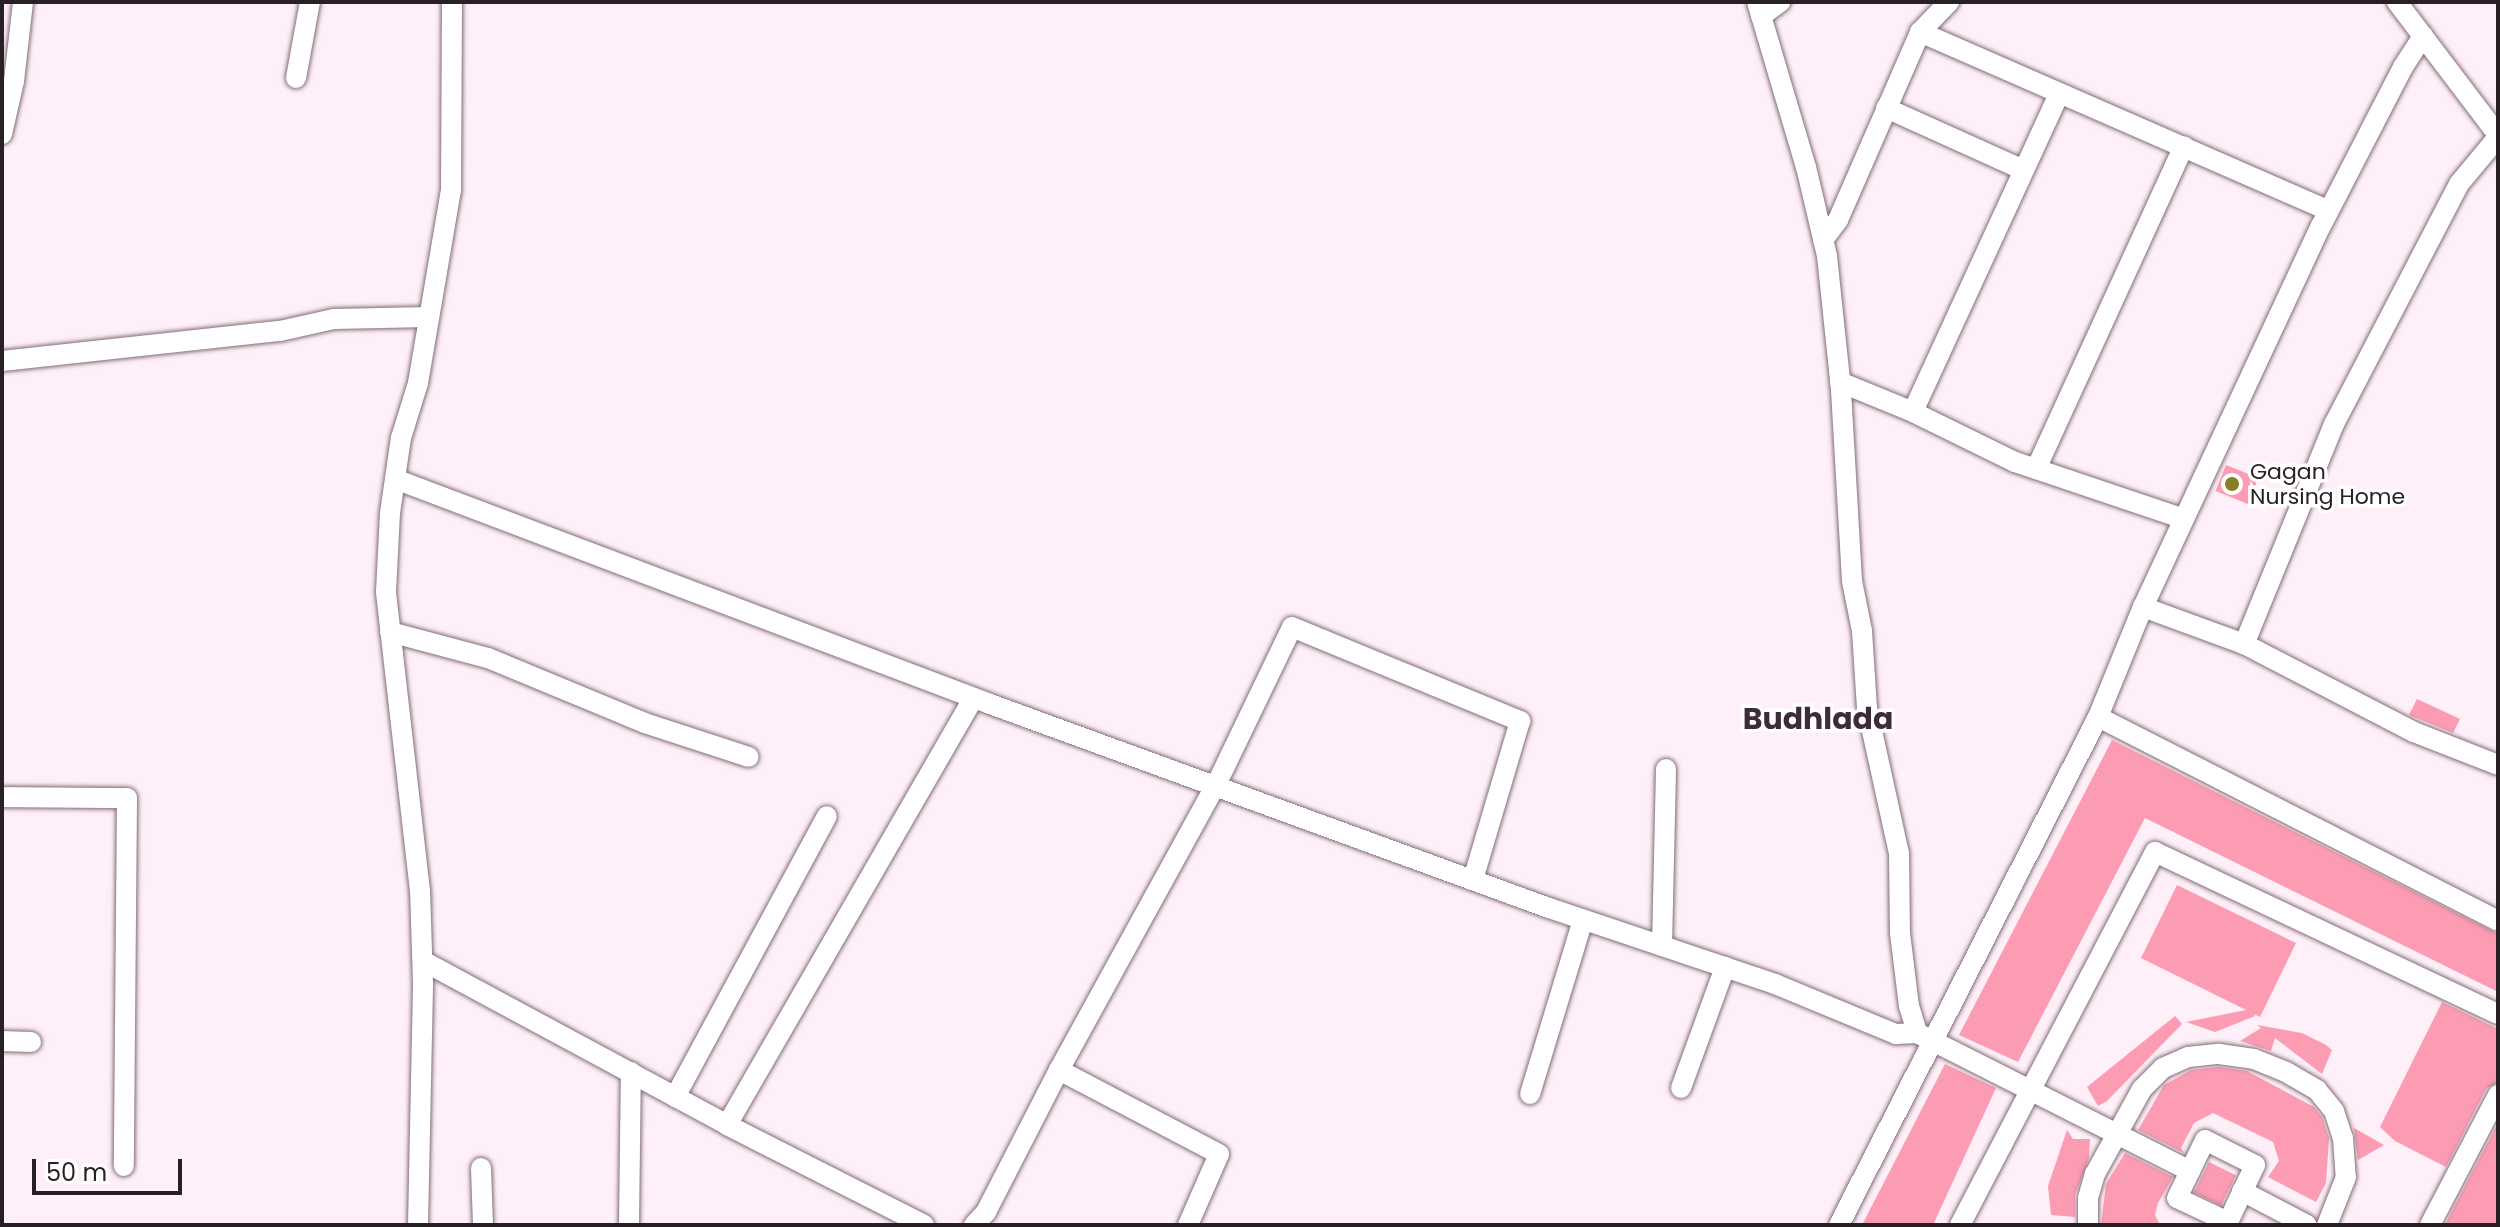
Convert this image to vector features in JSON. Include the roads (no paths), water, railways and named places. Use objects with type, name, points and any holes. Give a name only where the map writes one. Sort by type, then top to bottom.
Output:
[{"type":"street","points":[[2,134],[10,34],[23,2]]},
{"type":"street","points":[[296,78],[310,2]]},
{"type":"street","points":[[418,1225],[423,961],[420,891],[386,592],[395,479],[429,317],[451,190],[452,2]]},
{"type":"street","points":[[1780,2],[1759,9],[1806,167],[1823,240],[1840,382],[1852,581],[1862,631],[1867,708],[1899,853],[1900,933],[1909,1006],[1924,1038]]},
{"type":"street","points":[[1823,240],[1838,220],[1920,32],[1949,2]]},
{"type":"street","points":[[2244,644],[2340,411],[2459,184],[2498,136],[2397,2]]},
{"type":"street","points":[[1920,32],[2329,211]]},
{"type":"street","points":[[1839,1225],[1924,1038],[2098,717],[2143,607],[2329,211],[2403,67],[2423,36]]},
{"type":"street","points":[[1913,412],[2059,94]]},
{"type":"street","points":[[1886,108],[2023,170]]},
{"type":"street","points":[[2036,469],[2184,146]]},
{"type":"street","points":[[2,361],[280,331],[334,319],[429,317]]},
{"type":"street","points":[[1840,382],[2036,469],[2184,519]]},
{"type":"street","points":[[395,479],[974,698],[1583,920],[1725,967],[1896,1034],[1924,1038],[2190,1171]]},
{"type":"street","points":[[2143,607],[2244,644],[2414,732],[2498,765]]},
{"type":"street","points":[[974,1225],[986,1212],[1059,1070],[1216,785],[1292,627],[1520,721],[1473,880]]},
{"type":"street","points":[[390,632],[488,658],[645,723],[749,757]]},
{"type":"street","points":[[727,1125],[974,698]]},
{"type":"street","points":[[2098,717],[2498,921]]},
{"type":"street","points":[[1662,946],[1666,769]]},
{"type":"street","points":[[2,797],[127,798],[124,1166]]},
{"type":"street","points":[[675,1097],[827,816]]},
{"type":"street","points":[[1960,1225],[2155,852],[2498,1014]]},
{"type":"street","points":[[1530,1094],[1583,920]]},
{"type":"street","points":[[423,961],[727,1125],[924,1225]]},
{"type":"street","points":[[1681,1088],[1725,967]]},
{"type":"street","points":[[2,1041],[31,1042]]},
{"type":"street","points":[[2088,1225],[2088,1198],[2095,1174],[2142,1089],[2163,1068],[2188,1057],[2219,1054],[2254,1059],[2286,1072],[2317,1090],[2334,1111],[2343,1138],[2346,1177],[2327,1225]]},
{"type":"street","points":[[1059,1070],[1219,1154],[1188,1225]]},
{"type":"street","points":[[629,1225],[631,1072]]},
{"type":"street","points":[[2430,1225],[2498,1095]]},
{"type":"street","points":[[2205,1140],[2255,1165],[2228,1222],[2177,1198],[2190,1171],[2205,1140]]},
{"type":"street","points":[[481,1168],[483,1225]]},
{"type":"street","points":[[2242,1191],[2307,1225]]},
{"type":"place","name":"Gagan Nursing Home","points":[[2232,484]]},
{"type":"district","name":"Budhlada","points":[[1818,719]]}]
